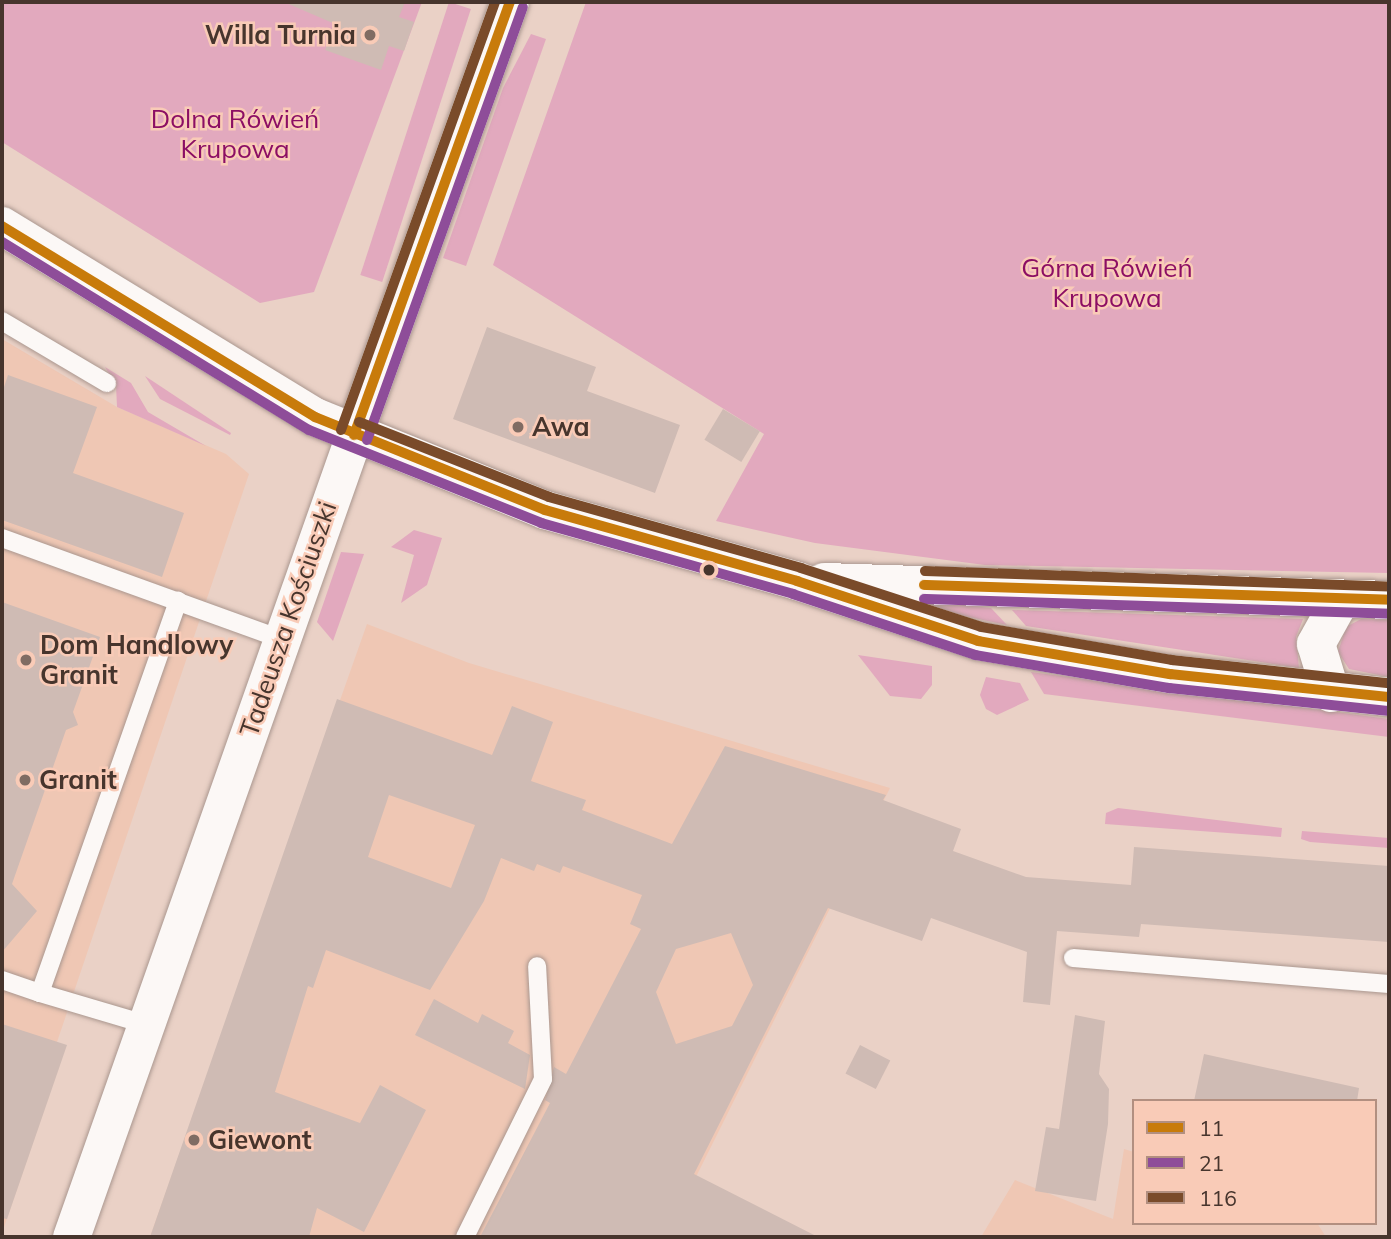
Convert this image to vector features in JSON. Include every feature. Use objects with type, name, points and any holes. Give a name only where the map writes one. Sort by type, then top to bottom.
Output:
[{"type":"street","name":"Tadeusza Kościuszki","points":[[71,1237],[148,1026],[279,638],[510,2]]},
{"type":"street","points":[[2,226],[273,393],[354,435],[545,510],[797,581],[978,641],[1331,693],[1389,698]]},
{"type":"street","points":[[797,581],[1389,600]]},
{"type":"street","points":[[1331,693],[1316,644],[1341,599]]},
{"type":"lane","points":[[2,321],[107,383]]},
{"type":"lane","points":[[2,538],[279,638]]},
{"type":"lane","points":[[40,993],[178,601]]},
{"type":"lane","points":[[1073,958],[1389,984]]},
{"type":"lane","points":[[465,1237],[543,1079],[537,966]]},
{"type":"lane","points":[[2,980],[148,1026]]},
{"type":"shaded area","points":[[2,339],[117,407],[226,454],[249,474],[57,1042],[65,1049],[2,1233]]},
{"type":"shaded area","points":[[367,624],[469,663],[890,788],[666,1237],[150,1237]]},
{"type":"shaded area","points":[[1124,1149],[1132,1151],[1132,1225],[1318,1225],[1326,1237],[981,1237],[1015,1180],[1113,1219]]},
{"type":"green space","name":"Dolna Rówień Krupowa","points":[[2,2],[422,2],[314,292],[260,303],[2,142]]},
{"type":"green space","points":[[449,2],[471,9],[382,282],[360,275]]},
{"type":"green space","name":"Górna Rówień Krupowa","points":[[586,2],[1389,2],[1389,573],[985,565],[815,543],[716,521],[764,434],[493,265]]},
{"type":"green space","points":[[531,34],[546,39],[466,266],[443,258],[503,88]]},
{"type":"green space","points":[[105,367],[131,383],[148,412],[206,446],[117,407],[116,385]]},
{"type":"green space","points":[[145,376],[231,433],[230,435],[160,399]]},
{"type":"green space","points":[[414,530],[442,538],[427,585],[401,603],[414,555],[391,547]]},
{"type":"green space","points":[[341,552],[364,554],[333,641],[317,622]]},
{"type":"green space","points":[[853,593],[991,608],[1007,625]]},
{"type":"green space","points":[[1012,610],[1303,619],[1296,637],[1299,668],[1026,626]]},
{"type":"green space","points":[[1361,619],[1389,620],[1389,677],[1349,669],[1338,652],[1346,627]]},
{"type":"green space","points":[[858,655],[932,666],[932,685],[921,699],[890,696]]},
{"type":"green space","points":[[1031,672],[1389,719],[1389,737],[1044,694]]},
{"type":"green space","points":[[986,677],[1020,683],[1029,700],[997,715],[986,709],[980,695]]},
{"type":"green space","points":[[1118,808],[1282,828],[1281,837],[1105,824],[1106,813]]},
{"type":"green space","points":[[1302,831],[1389,838],[1389,848],[1310,842],[1301,839]]},
{"type":"building","name":"Willa Turnia","points":[[284,2],[405,2],[399,17],[414,22],[404,51],[389,46],[381,70],[325,50],[335,24]]},
{"type":"building","points":[[487,327],[596,367],[587,391],[680,425],[655,493],[453,419]]},
{"type":"building","points":[[8,375],[97,407],[73,473],[184,513],[162,577],[2,520],[2,393]]},
{"type":"building","points":[[723,409],[760,431],[741,462],[704,440]]},
{"type":"building","name":"Granit","points":[[2,602],[100,637],[73,712],[78,725],[66,730],[12,884],[37,911],[2,952]]},
{"type":"building","points":[[337,699],[492,755],[512,706],[553,722],[531,781],[586,800],[582,810],[672,844],[725,746],[886,795],[883,800],[961,829],[953,851],[1026,877],[1131,885],[1134,847],[1389,866],[1389,942],[1141,924],[1139,937],[1057,931],[1050,1005],[1023,1002],[1027,952],[931,918],[922,941],[828,908],[694,1174],[818,1237],[480,1237],[550,1103],[545,1100],[554,1067],[566,1074],[641,929],[630,924],[642,895],[563,866],[560,873],[537,864],[534,871],[501,858],[484,901],[430,990],[326,950],[313,988],[308,986],[275,1092],[360,1123],[380,1085],[426,1110],[364,1232],[317,1208],[309,1237],[150,1237]],"holes":[[[389,795],[475,825],[451,888],[368,857]],[[731,933],[753,985],[732,1026],[676,1044],[656,992],[676,949]]]},
{"type":"building","points":[[434,999],[478,1023],[482,1014],[514,1031],[508,1043],[530,1055],[525,1089],[415,1035]]},
{"type":"building","points":[[1075,1015],[1105,1021],[1099,1074],[1109,1089],[1108,1124],[1096,1201],[1035,1191],[1046,1127],[1059,1129]]},
{"type":"building","points":[[2,1024],[67,1045],[7,1219],[2,1218]]},
{"type":"building","points":[[860,1045],[890,1060],[876,1089],[845,1074]]},
{"type":"building","points":[[1204,1054],[1359,1088],[1357,1099],[1194,1099]]},
{"type":"transit line","name":"116","points":[[341,430],[495,2]]},
{"type":"transit line","name":"11","points":[[354,435],[510,2]]},
{"type":"transit line","name":"21","points":[[367,440],[523,7]]},
{"type":"transit line","name":"11","points":[[2,226],[315,417],[545,510],[797,581],[978,641],[1170,674],[1389,697]]},
{"type":"transit line","name":"21","points":[[2,242],[309,430],[541,523],[793,594],[975,655],[1169,688],[1388,711]]},
{"type":"transit line","name":"116","points":[[359,422],[549,497],[801,568],[981,627],[1172,660],[1389,683]]},
{"type":"transit line","name":"116","points":[[925,571],[1389,586]]},
{"type":"transit line","name":"11","points":[[924,585],[1389,600]]},
{"type":"transit line","name":"21","points":[[924,599],[1389,614]]},
{"type":"place","name":"Willa Turnia","points":[[370,35]]},
{"type":"place","name":"Awa","points":[[518,427]]},
{"type":"place","name":"Dom Handlowy Granit","points":[[26,660]]},
{"type":"place","name":"Granit","points":[[25,780]]},
{"type":"place","name":"Giewont","points":[[194,1140]]}]
